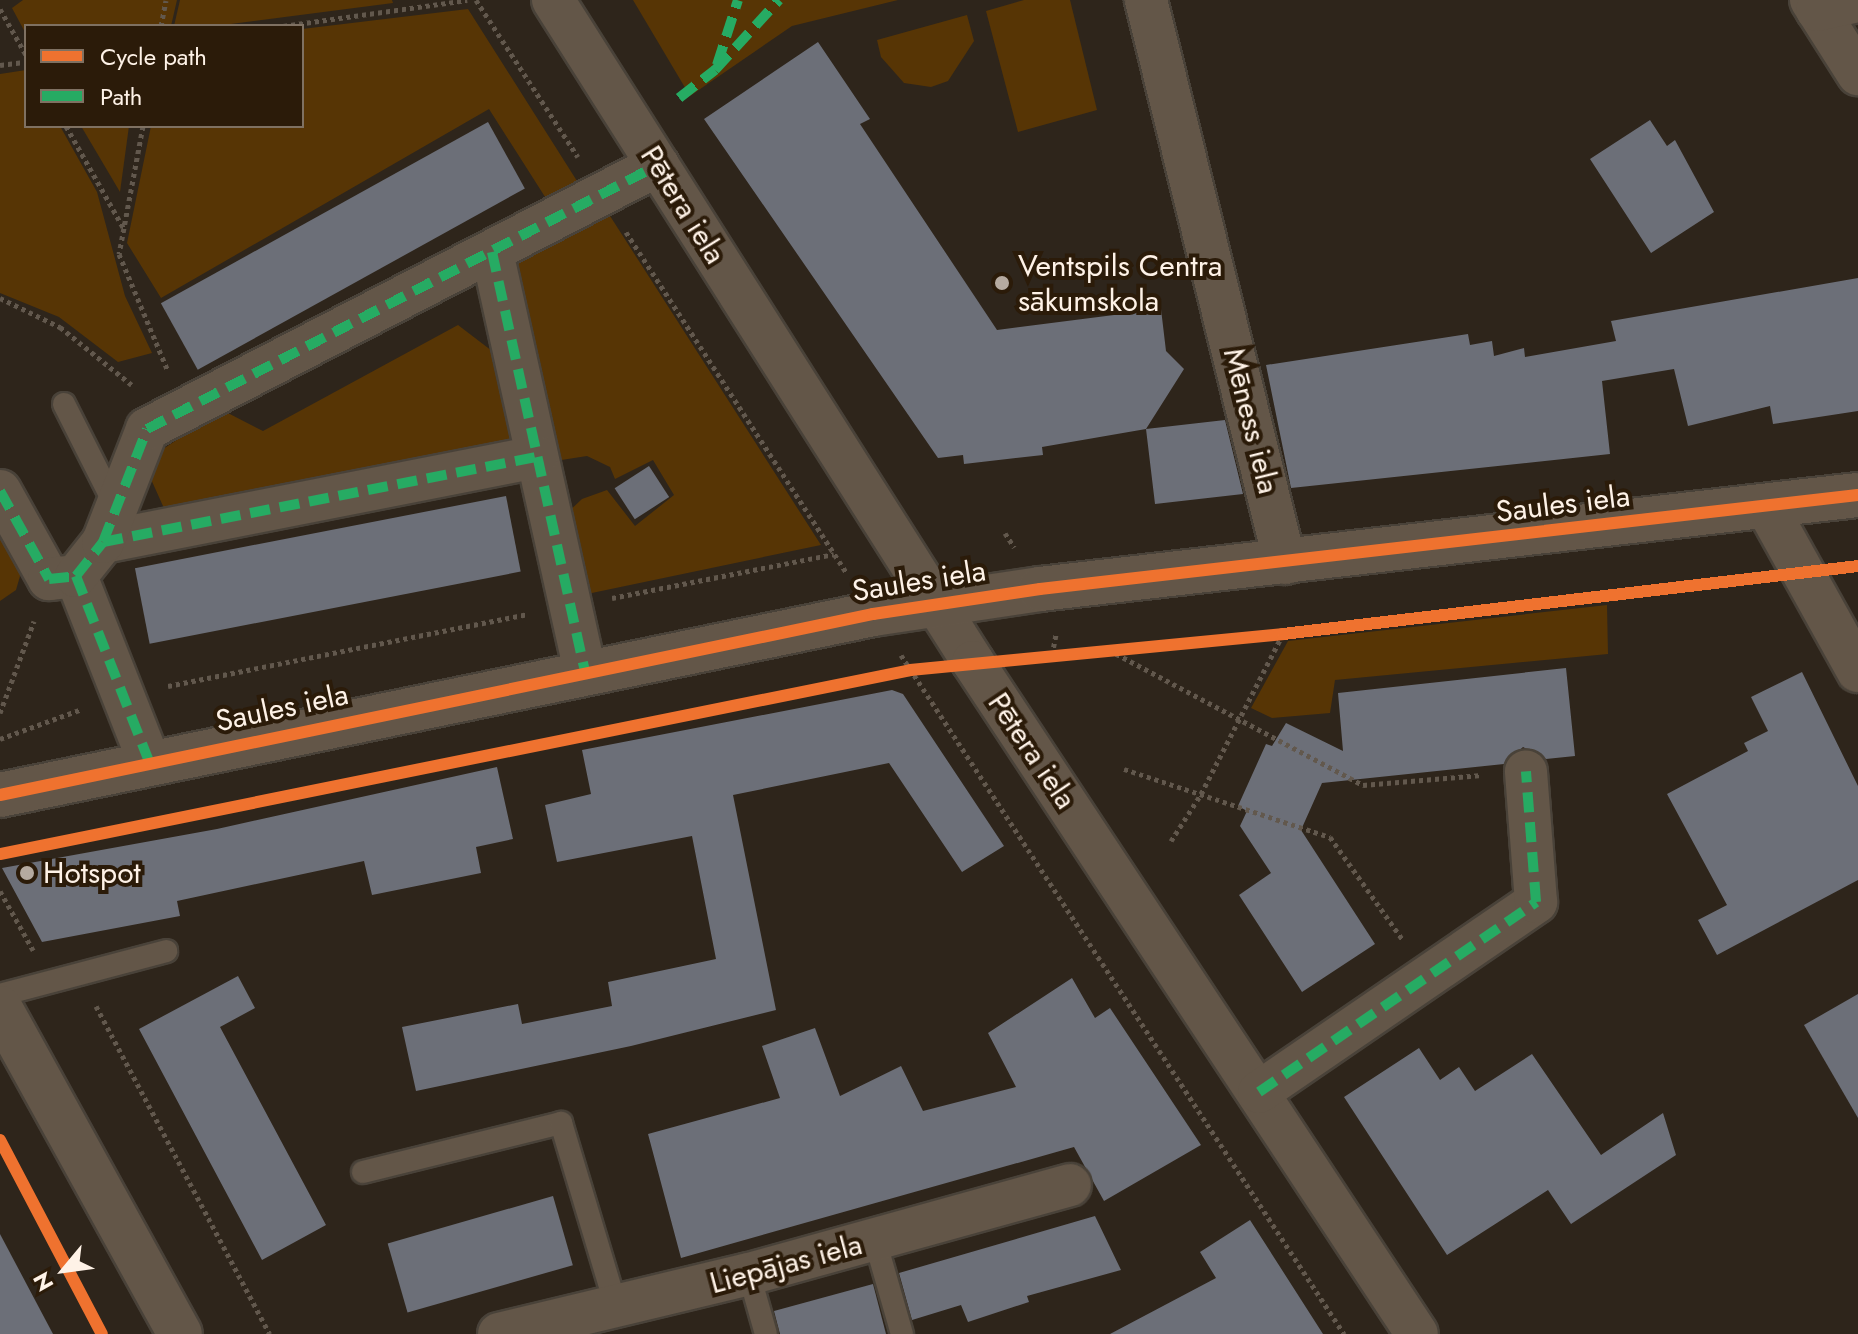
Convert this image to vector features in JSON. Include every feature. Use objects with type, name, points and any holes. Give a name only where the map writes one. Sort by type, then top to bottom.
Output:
[{"type":"street","name":"Pētera iela","points":[[553,0],[973,662],[1417,1334]]},
{"type":"street","name":"Mēness iela","points":[[1146,0],[1285,563]]},
{"type":"street","points":[[1858,1],[1814,5],[1858,74]]},
{"type":"street","points":[[62,577],[110,525],[147,429],[658,165]]},
{"type":"street","points":[[492,252],[585,672]]},
{"type":"street","points":[[110,525],[537,457]]},
{"type":"street","points":[[0,491],[62,577],[149,761]]},
{"type":"street","name":"Saules iela","points":[[0,795],[149,761],[873,614],[1858,495]]},
{"type":"street","points":[[1766,506],[1858,671]]},
{"type":"street","points":[[1259,1092],[1536,902],[1526,771]]},
{"type":"street","points":[[1,1008],[180,1334]]},
{"type":"street","name":"Liepājas iela","points":[[499,1334],[749,1274],[1070,1185]]},
{"type":"lane","points":[[64,404],[110,525]]},
{"type":"lane","points":[[1,1008],[166,951]]},
{"type":"lane","points":[[363,1172],[561,1123],[616,1306]]},
{"type":"lane","points":[[875,1240],[902,1334]]},
{"type":"lane","points":[[749,1274],[766,1334]]},
{"type":"path","points":[[161,24],[166,0]]},
{"type":"path","points":[[297,24],[467,0]]},
{"type":"path","points":[[476,0],[1344,1334]]},
{"type":"path","points":[[0,9],[24,51]]},
{"type":"path","points":[[0,65],[24,62]]},
{"type":"path","points":[[67,128],[124,229]]},
{"type":"path","points":[[143,128],[119,254],[177,414]]},
{"type":"path","points":[[0,298],[83,342],[177,414]]},
{"type":"path","points":[[0,739],[119,695],[834,554]]},
{"type":"path","points":[[0,713],[62,577]]},
{"type":"path","points":[[1267,635],[1299,632]]},
{"type":"path","points":[[1171,841],[1201,794],[1283,634]]},
{"type":"path","points":[[1095,651],[1141,647]]},
{"type":"path","points":[[1109,650],[1241,717],[1363,785],[1526,771]]},
{"type":"path","points":[[896,673],[1066,654]]},
{"type":"path","points":[[1124,769],[1330,837],[1408,948]]},
{"type":"path","points":[[0,891],[31,948]]},
{"type":"path","points":[[91,998],[270,1334]]},
{"type":"shaded area","points":[[23,0],[177,0],[171,24],[24,24],[24,30],[12,8]]},
{"type":"shaded area","points":[[180,0],[392,0],[393,3],[230,24],[174,24]]},
{"type":"shaded area","points":[[633,0],[898,0],[792,26],[690,96]]},
{"type":"shaded area","points":[[1024,0],[1070,0],[1097,110],[1018,132],[986,11]]},
{"type":"shaded area","points":[[468,9],[577,181],[547,200],[489,109],[161,298],[127,243],[151,128],[304,128],[304,29]]},
{"type":"shaded area","points":[[967,15],[974,41],[948,81],[931,87],[904,83],[881,57],[877,40]]},
{"type":"shaded area","points":[[24,70],[24,128],[61,128],[97,192],[125,296],[152,353],[118,362],[59,317],[0,293],[0,74]]},
{"type":"shaded area","points":[[82,128],[129,128],[120,192]]},
{"type":"shaded area","points":[[603,205],[821,545],[587,594],[566,514],[582,499],[607,490],[635,526],[674,495],[653,460],[615,479],[610,467],[587,456],[555,461],[509,255]]},
{"type":"shaded area","points":[[458,325],[496,354],[515,439],[184,515],[172,516],[163,506],[150,477],[160,451],[222,410],[263,431]]},
{"type":"shaded area","points":[[0,504],[27,552],[16,590],[0,601]]},
{"type":"shaded area","points":[[1607,605],[1608,654],[1335,680],[1330,713],[1272,718],[1251,708],[1288,641]]},
{"type":"building","points":[[818,42],[870,119],[860,124],[997,330],[1161,309],[1166,351],[1184,369],[1146,429],[1042,447],[1043,455],[964,464],[963,455],[938,458],[704,119]]},
{"type":"building","points":[[1650,120],[1667,146],[1675,140],[1714,212],[1651,253],[1590,159]]},
{"type":"building","points":[[488,122],[525,188],[198,370],[161,303]]},
{"type":"building","points":[[1858,278],[1858,411],[1773,424],[1770,406],[1688,426],[1674,369],[1602,381],[1610,454],[1291,488],[1266,365],[1468,334],[1470,345],[1492,341],[1494,356],[1524,348],[1525,357],[1616,341],[1611,321]]},
{"type":"building","points":[[1225,420],[1243,494],[1155,504],[1146,429]]},
{"type":"building","points":[[649,466],[669,497],[635,519],[615,488]]},
{"type":"building","points":[[506,496],[521,572],[150,644],[135,568]]},
{"type":"building","points":[[1566,668],[1575,756],[1546,759],[1523,747],[1504,764],[1322,783],[1301,830],[1375,944],[1302,992],[1239,895],[1271,873],[1240,826],[1247,811],[1238,806],[1266,744],[1272,746],[1286,723],[1343,751],[1338,693]]},
{"type":"building","points":[[1802,672],[1858,786],[1858,880],[1717,955],[1698,920],[1727,905],[1667,794],[1748,751],[1744,743],[1768,731],[1751,697]]},
{"type":"building","points":[[892,690],[903,694],[1004,846],[962,872],[889,763],[733,795],[776,1010],[631,1046],[416,1091],[402,1027],[518,1004],[522,1024],[612,1006],[608,982],[716,959],[692,836],[557,862],[545,805],[591,794],[582,750]]},
{"type":"building","points":[[497,767],[513,839],[476,847],[481,873],[372,895],[364,861],[177,901],[180,916],[42,942],[2,868],[217,829]]},
{"type":"building","points":[[238,976],[255,1008],[220,1027],[326,1225],[262,1260],[139,1029]]},
{"type":"building","points":[[1072,978],[1095,1018],[1110,1008],[1201,1145],[1104,1201],[1074,1147],[681,1258],[648,1134],[780,1098],[762,1046],[815,1028],[840,1096],[901,1066],[923,1111],[1016,1087],[988,1033]]},
{"type":"building","points":[[1858,994],[1858,1118],[1804,1025]]},
{"type":"building","points":[[1419,1048],[1440,1080],[1459,1067],[1475,1091],[1532,1054],[1601,1155],[1663,1113],[1676,1155],[1571,1224],[1548,1190],[1447,1255],[1344,1097]]},
{"type":"building","points":[[553,1196],[573,1265],[408,1313],[388,1243]]},
{"type":"building","points":[[1095,1216],[1121,1270],[1027,1296],[1029,1302],[968,1322],[961,1305],[912,1320],[899,1273]]},
{"type":"building","points":[[1250,1220],[1323,1334],[1110,1334],[1216,1278],[1200,1252]]},
{"type":"building","points":[[0,1234],[53,1334],[0,1334]]},
{"type":"building","points":[[873,1284],[886,1334],[780,1334],[774,1311]]},
{"type":"marked path","points":[[717,65],[738,0]]},
{"type":"marked path","points":[[679,98],[715,70],[779,0]]},
{"type":"marked path","points":[[76,576],[103,542],[147,429],[658,165]]},
{"type":"marked path","points":[[492,252],[585,672]]},
{"type":"marked path","points":[[103,542],[537,457]]},
{"type":"marked path","points":[[0,491],[49,579],[76,576],[149,761]]},
{"type":"marked path","points":[[1259,1092],[1536,902],[1526,771]]},
{"type":"cycle path","points":[[0,795],[873,614],[1040,589],[1858,495]]},
{"type":"cycle path","points":[[0,854],[911,670],[1283,634],[1858,566]]},
{"type":"cycle path","points":[[0,1140],[102,1334]]},
{"type":"place","name":"Ventspils Centra sākumskola","points":[[1002,283]]},
{"type":"place","name":"Hotspot","points":[[27,873]]}]
